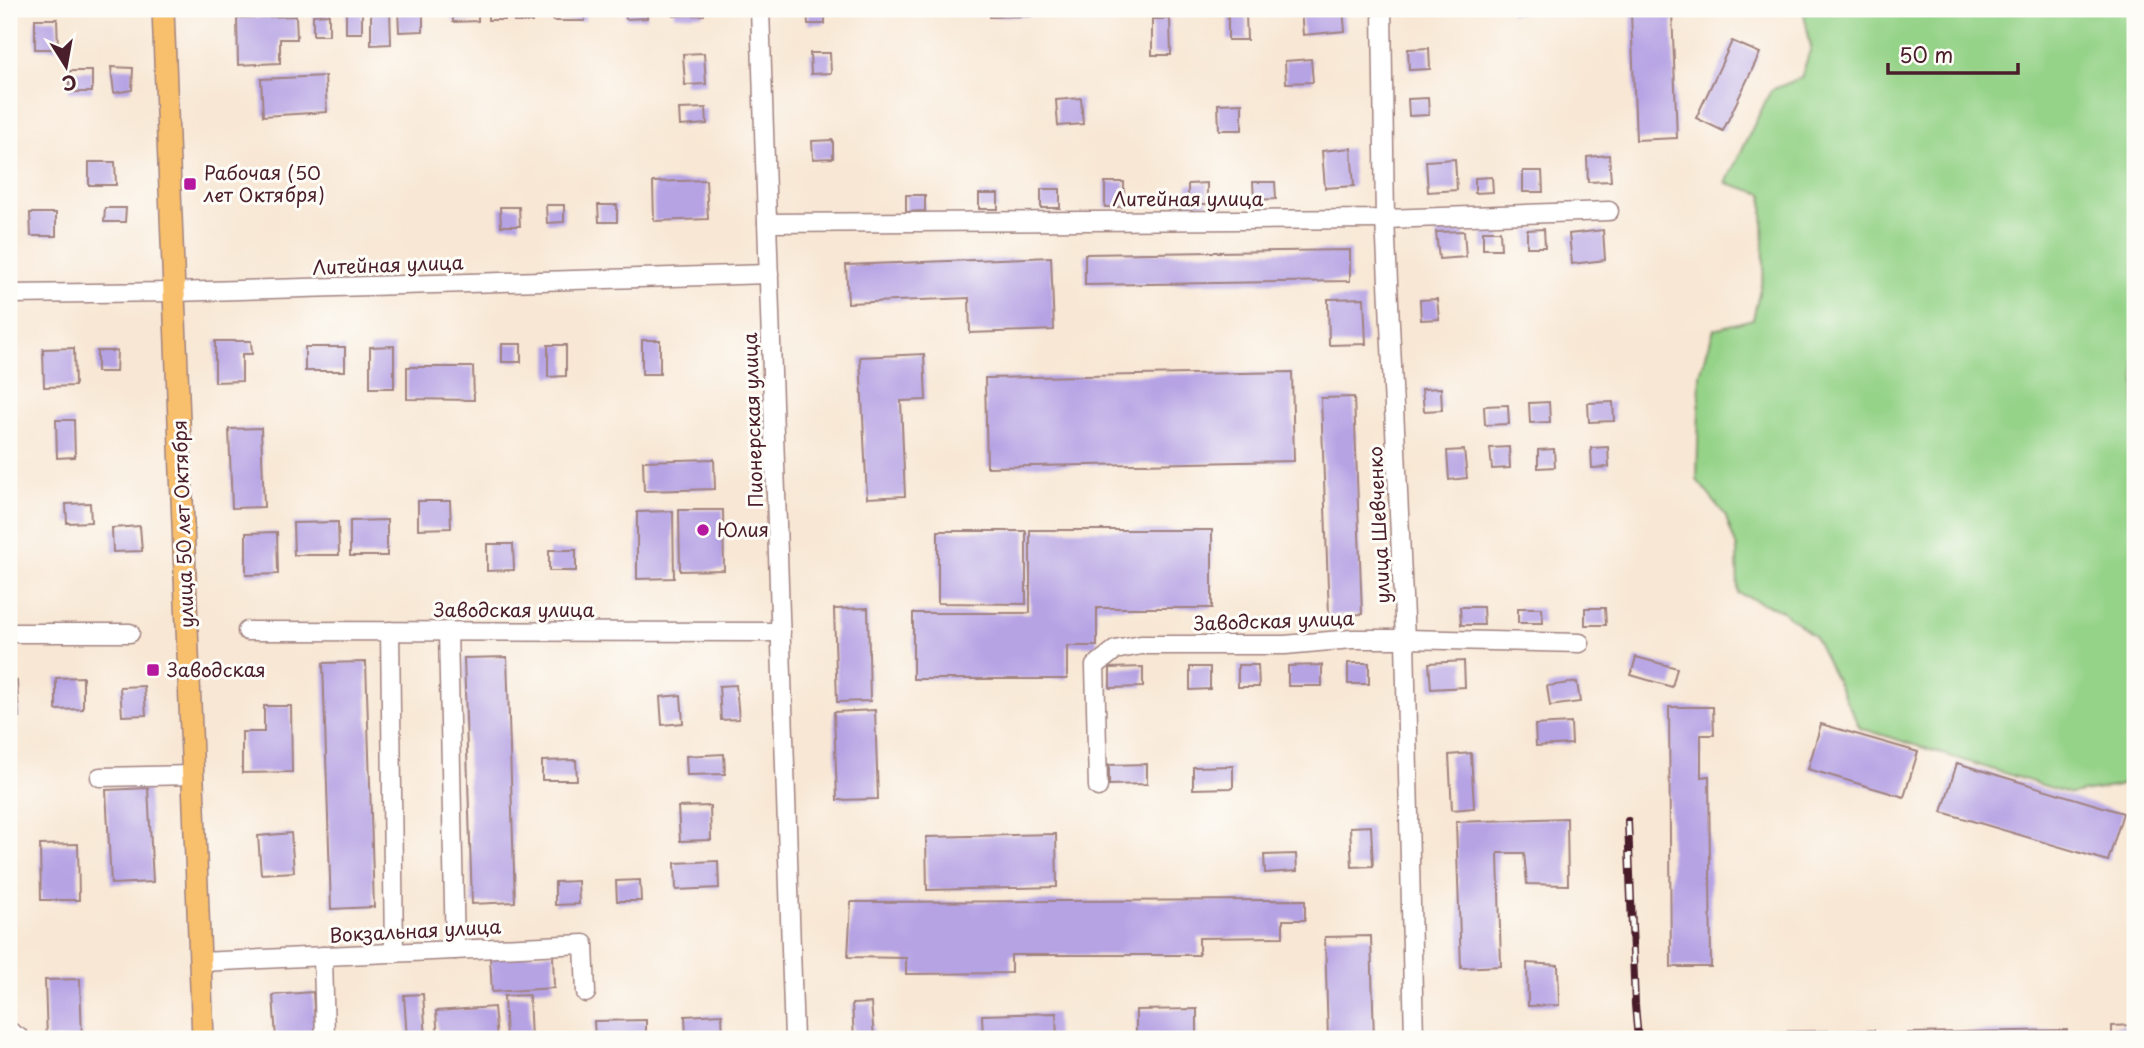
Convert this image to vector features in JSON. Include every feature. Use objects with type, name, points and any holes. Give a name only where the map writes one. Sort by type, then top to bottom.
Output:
[{"type":"main road","name":"улица 50 лет Октября","points":[[163,9],[203,1039]]},
{"type":"street","name":"Пионерская улица","points":[[760,9],[794,1039]]},
{"type":"street","name":"улица Шевченко","points":[[1382,9],[1385,219],[1405,639],[1415,1039]]},
{"type":"street","name":"Литейная улица","points":[[767,223],[1385,219],[1609,211]]},
{"type":"street","name":"Литейная улица","points":[[9,294],[174,292],[769,274]]},
{"type":"street","name":"Заводская улица","points":[[247,631],[781,632]]},
{"type":"street","points":[[390,631],[394,953]]},
{"type":"street","points":[[448,631],[455,950]]},
{"type":"street","points":[[9,633],[130,633]]},
{"type":"street","name":"Заводская улица","points":[[1098,787],[1095,666],[1115,650],[1141,645],[1285,645],[1352,639],[1580,643]]},
{"type":"street","points":[[100,777],[192,775]]},
{"type":"street","name":"Вокзальная улица","points":[[200,962],[584,944],[586,993]]},
{"type":"street","points":[[323,956],[325,1039]]},
{"type":"street","points":[[9,1031],[22,1039]]},
{"type":"green space","points":[[1803,9],[2135,9],[2135,777],[2118,786],[2071,794],[1860,728],[1814,636],[1782,611],[1738,593],[1737,548],[1725,515],[1697,480],[1700,374],[1714,329],[1753,319],[1764,271],[1763,194],[1726,183],[1771,90],[1801,78],[1811,47]]},
{"type":"building","points":[[346,9],[362,9],[362,33],[346,33]]},
{"type":"building","points":[[371,9],[390,9],[391,44],[371,45]]},
{"type":"building","points":[[398,9],[423,9],[423,31],[399,32]]},
{"type":"building","points":[[453,9],[478,9],[478,21],[453,22]]},
{"type":"building","points":[[488,9],[505,9],[505,20],[488,20]]},
{"type":"building","points":[[514,9],[532,9],[532,22],[514,22]]},
{"type":"building","points":[[553,9],[585,9],[585,21],[553,21]]},
{"type":"building","points":[[625,9],[647,9],[647,18],[626,19]]},
{"type":"building","points":[[674,9],[704,9],[704,15],[674,16]]},
{"type":"building","points":[[807,9],[825,9],[825,24],[808,24]]},
{"type":"building","points":[[990,9],[1031,9],[1031,16],[990,17]]},
{"type":"building","points":[[1301,9],[1343,9],[1345,31],[1303,35]]},
{"type":"building","points":[[1510,9],[1545,9],[1545,12],[1510,14]]},
{"type":"building","points":[[1672,11],[1677,138],[1636,140],[1631,13]]},
{"type":"building","points":[[329,14],[329,35],[313,35],[313,15]]},
{"type":"building","points":[[1246,15],[1247,40],[1228,40],[1228,16]]},
{"type":"building","points":[[296,16],[297,39],[280,39],[280,63],[238,65],[237,18]]},
{"type":"building","points":[[35,19],[57,19],[58,49],[35,49]]},
{"type":"building","points":[[1152,19],[1170,19],[1171,55],[1152,55]]},
{"type":"building","points":[[1732,41],[1760,53],[1723,131],[1696,118]]},
{"type":"building","points":[[1429,48],[1430,69],[1409,70],[1408,49]]},
{"type":"building","points":[[704,53],[706,84],[685,85],[683,54]]},
{"type":"building","points":[[810,53],[830,53],[831,73],[811,74]]},
{"type":"building","points":[[1311,59],[1313,82],[1286,83],[1285,61]]},
{"type":"building","points":[[111,67],[133,68],[132,90],[114,93]]},
{"type":"building","points":[[69,71],[92,71],[92,92],[69,92]]},
{"type":"building","points":[[325,76],[327,112],[263,116],[261,79]]},
{"type":"building","points":[[1081,98],[1083,124],[1058,126],[1056,100]]},
{"type":"building","points":[[1428,98],[1429,115],[1409,116],[1408,99]]},
{"type":"building","points":[[1242,103],[1242,130],[1219,130],[1218,104]]},
{"type":"building","points":[[706,108],[707,124],[680,126],[679,109]]},
{"type":"building","points":[[833,140],[833,158],[813,159],[812,141]]},
{"type":"building","points":[[1351,148],[1354,186],[1325,188],[1322,151]]},
{"type":"building","points":[[1609,155],[1611,181],[1588,182],[1587,157]]},
{"type":"building","points":[[1455,159],[1457,190],[1428,192],[1426,161]]},
{"type":"building","points":[[89,162],[115,162],[116,185],[89,185]]},
{"type":"building","points":[[1523,171],[1542,171],[1543,192],[1523,192]]},
{"type":"building","points":[[1492,177],[1493,192],[1475,193],[1475,178]]},
{"type":"building","points":[[706,180],[708,219],[654,221],[653,182]]},
{"type":"building","points":[[1105,182],[1124,182],[1124,207],[1105,207]]},
{"type":"building","points":[[1253,182],[1275,182],[1276,199],[1254,200]]},
{"type":"building","points":[[1207,183],[1207,204],[1188,204],[1188,184]]},
{"type":"building","points":[[1041,189],[1060,189],[1060,208],[1041,208]]},
{"type":"building","points":[[979,194],[998,194],[998,209],[979,209]]},
{"type":"building","points":[[906,195],[925,195],[925,211],[906,212]]},
{"type":"building","points":[[546,205],[564,205],[564,222],[547,223]]},
{"type":"building","points":[[598,205],[617,205],[617,222],[599,222]]},
{"type":"building","points":[[500,207],[519,207],[520,226],[501,226]]},
{"type":"building","points":[[105,208],[126,208],[125,222],[104,222]]},
{"type":"building","points":[[30,213],[56,213],[56,236],[31,236]]},
{"type":"building","points":[[1544,229],[1545,247],[1527,247],[1527,230]]},
{"type":"building","points":[[1603,230],[1605,260],[1572,264],[1569,234]]},
{"type":"building","points":[[1464,231],[1466,257],[1439,259],[1436,232]]},
{"type":"building","points":[[1483,231],[1500,231],[1501,249],[1483,249]]},
{"type":"building","points":[[1350,250],[1350,281],[1085,285],[1085,254]]},
{"type":"building","points":[[1051,257],[1054,330],[970,333],[969,298],[848,303],[846,265]]},
{"type":"building","points":[[1364,298],[1366,344],[1329,345],[1328,299]]},
{"type":"building","points":[[1437,299],[1439,319],[1421,320],[1420,300]]},
{"type":"building","points":[[642,340],[660,340],[660,374],[642,374]]},
{"type":"building","points":[[215,341],[251,341],[252,354],[242,354],[242,381],[215,382]]},
{"type":"building","points":[[502,344],[521,344],[521,362],[502,362]]},
{"type":"building","points":[[548,345],[566,345],[566,376],[548,377]]},
{"type":"building","points":[[394,346],[394,388],[370,388],[370,347]]},
{"type":"building","points":[[305,347],[345,347],[345,371],[305,371]]},
{"type":"building","points":[[74,348],[75,386],[44,387],[43,349]]},
{"type":"building","points":[[97,351],[117,351],[116,372],[97,372]]},
{"type":"building","points":[[924,354],[926,400],[901,401],[905,496],[867,498],[860,357]]},
{"type":"building","points":[[407,367],[473,367],[474,400],[407,399]]},
{"type":"building","points":[[1292,372],[1294,461],[987,467],[985,378]]},
{"type":"building","points":[[1441,388],[1442,410],[1424,411],[1422,389]]},
{"type":"building","points":[[1354,397],[1362,614],[1329,615],[1321,398]]},
{"type":"building","points":[[1549,402],[1550,422],[1530,423],[1529,403]]},
{"type":"building","points":[[1613,402],[1614,421],[1589,422],[1588,403]]},
{"type":"building","points":[[1508,405],[1509,424],[1485,425],[1484,406]]},
{"type":"building","points":[[56,420],[74,420],[75,457],[57,458]]},
{"type":"building","points":[[261,428],[264,507],[232,508],[229,429]]},
{"type":"building","points":[[1509,447],[1510,468],[1492,469],[1490,448]]},
{"type":"building","points":[[1608,447],[1609,467],[1592,468],[1591,448]]},
{"type":"building","points":[[1554,449],[1555,467],[1538,468],[1538,450]]},
{"type":"building","points":[[1464,450],[1467,478],[1449,480],[1447,451]]},
{"type":"building","points":[[714,459],[715,489],[644,491],[643,461]]},
{"type":"building","points":[[418,501],[450,501],[451,528],[418,529]]},
{"type":"building","points":[[90,503],[91,522],[67,523],[66,504]]},
{"type":"building","points":[[679,510],[723,510],[724,570],[680,571]]},
{"type":"building","points":[[673,511],[674,578],[637,579],[637,512]]},
{"type":"building","points":[[387,520],[387,556],[350,556],[350,521]]},
{"type":"building","points":[[338,522],[339,555],[294,555],[293,523]]},
{"type":"building","points":[[140,526],[142,551],[113,552],[112,528]]},
{"type":"building","points":[[1030,530],[1212,530],[1212,608],[1097,608],[1097,646],[1067,646],[1067,679],[913,679],[913,613],[1030,613]]},
{"type":"building","points":[[938,531],[1026,531],[1026,604],[938,603]]},
{"type":"building","points":[[277,532],[278,574],[246,575],[246,533]]},
{"type":"building","points":[[487,544],[513,544],[514,570],[487,571]]},
{"type":"building","points":[[549,550],[576,550],[576,571],[549,571]]},
{"type":"building","points":[[1460,607],[1483,607],[1484,625],[1461,625]]},
{"type":"building","points":[[868,608],[870,701],[837,702],[834,609]]},
{"type":"building","points":[[1518,608],[1542,608],[1543,623],[1518,623]]},
{"type":"building","points":[[1585,608],[1605,608],[1606,625],[1585,625]]},
{"type":"building","points":[[507,657],[515,902],[472,904],[464,658]]},
{"type":"building","points":[[1636,657],[1677,668],[1672,687],[1631,675]]},
{"type":"building","points":[[1464,661],[1465,687],[1431,689],[1429,663]]},
{"type":"building","points":[[366,662],[374,907],[331,909],[323,663]]},
{"type":"building","points":[[1348,663],[1369,663],[1369,684],[1348,684]]},
{"type":"building","points":[[1238,665],[1258,665],[1259,687],[1238,687]]},
{"type":"building","points":[[1322,665],[1322,686],[1288,686],[1288,666]]},
{"type":"building","points":[[1143,667],[1143,687],[1110,688],[1110,668]]},
{"type":"building","points":[[1190,667],[1210,667],[1210,689],[1190,690]]},
{"type":"building","points":[[83,677],[83,709],[56,710],[56,678]]},
{"type":"building","points":[[17,681],[19,717],[9,717],[9,682]]},
{"type":"building","points":[[1577,682],[1580,702],[1550,706],[1547,686]]},
{"type":"building","points":[[736,685],[739,719],[721,720],[719,686]]},
{"type":"building","points":[[144,686],[146,715],[122,716],[120,687]]},
{"type":"building","points":[[681,695],[683,723],[662,725],[660,697]]},
{"type":"building","points":[[264,706],[291,706],[292,772],[242,773],[242,732],[264,732]]},
{"type":"building","points":[[1669,707],[1713,707],[1714,735],[1701,735],[1701,777],[1709,776],[1711,967],[1671,967]]},
{"type":"building","points":[[875,710],[878,799],[837,800],[834,712]]},
{"type":"building","points":[[1571,723],[1572,744],[1536,746],[1535,725]]},
{"type":"building","points":[[1821,724],[1918,752],[1904,797],[1808,769]]},
{"type":"building","points":[[1471,753],[1474,808],[1452,810],[1449,755]]},
{"type":"building","points":[[724,754],[725,774],[687,775],[686,756]]},
{"type":"building","points":[[576,760],[577,780],[542,780],[542,761]]},
{"type":"building","points":[[1957,763],[2123,813],[2108,861],[1942,812]]},
{"type":"building","points":[[1147,764],[1147,784],[1109,785],[1109,765]]},
{"type":"building","points":[[1233,766],[1233,788],[1193,789],[1193,767]]},
{"type":"building","points":[[148,788],[153,882],[111,884],[106,790]]},
{"type":"building","points":[[710,806],[711,840],[680,841],[678,807]]},
{"type":"building","points":[[1567,818],[1568,885],[1527,884],[1524,853],[1498,853],[1501,966],[1461,968],[1456,822]]},
{"type":"building","points":[[1371,826],[1373,866],[1352,867],[1350,827]]},
{"type":"building","points":[[291,833],[294,872],[261,874],[258,836]]},
{"type":"building","points":[[1056,834],[1057,887],[927,890],[926,837]]},
{"type":"building","points":[[78,844],[79,900],[41,900],[40,845]]},
{"type":"building","points":[[1296,854],[1297,871],[1265,873],[1264,855]]},
{"type":"building","points":[[718,861],[719,888],[676,890],[675,863]]},
{"type":"building","points":[[640,880],[641,901],[617,901],[616,881]]},
{"type":"building","points":[[578,881],[579,904],[555,905],[555,882]]},
{"type":"building","points":[[1305,900],[1305,920],[1283,920],[1283,937],[1199,938],[1199,955],[1011,955],[1011,973],[906,974],[906,958],[848,957],[851,902]]},
{"type":"building","points":[[1371,936],[1374,1039],[1328,1039],[1325,937]]},
{"type":"building","points":[[553,953],[554,988],[492,992],[490,957]]},
{"type":"building","points":[[1527,963],[1558,965],[1559,1005],[1528,1006]]},
{"type":"building","points":[[80,979],[82,1039],[47,1039],[45,980]]},
{"type":"building","points":[[313,992],[316,1039],[276,1039],[273,995]]},
{"type":"building","points":[[423,994],[426,1039],[407,1039],[404,995]]},
{"type":"building","points":[[529,995],[531,1039],[506,1039],[504,996]]},
{"type":"building","points":[[871,1003],[874,1037],[854,1039],[852,1004]]},
{"type":"building","points":[[494,1007],[497,1039],[438,1039],[436,1011]]},
{"type":"building","points":[[1197,1009],[1197,1039],[1136,1039],[1136,1010]]},
{"type":"building","points":[[1056,1013],[1057,1039],[983,1039],[982,1015]]},
{"type":"building","points":[[722,1014],[723,1039],[686,1039],[685,1016]]},
{"type":"building","points":[[646,1020],[646,1039],[595,1039],[594,1021]]},
{"type":"building","points":[[2135,1025],[2135,1039],[2112,1039],[2112,1026]]},
{"type":"building","points":[[1874,1030],[1874,1039],[1744,1039],[1744,1032]]},
{"type":"building","points":[[2067,1030],[2067,1039],[1908,1039],[1908,1033]]},
{"type":"railway","points":[[1628,821],[1638,1039]]},
{"type":"place","name":"Рабочая (50 лет Октября)","points":[[190,184]]},
{"type":"place","name":"Юлия","points":[[703,530]]},
{"type":"place","name":"Заводская","points":[[153,670]]}]
